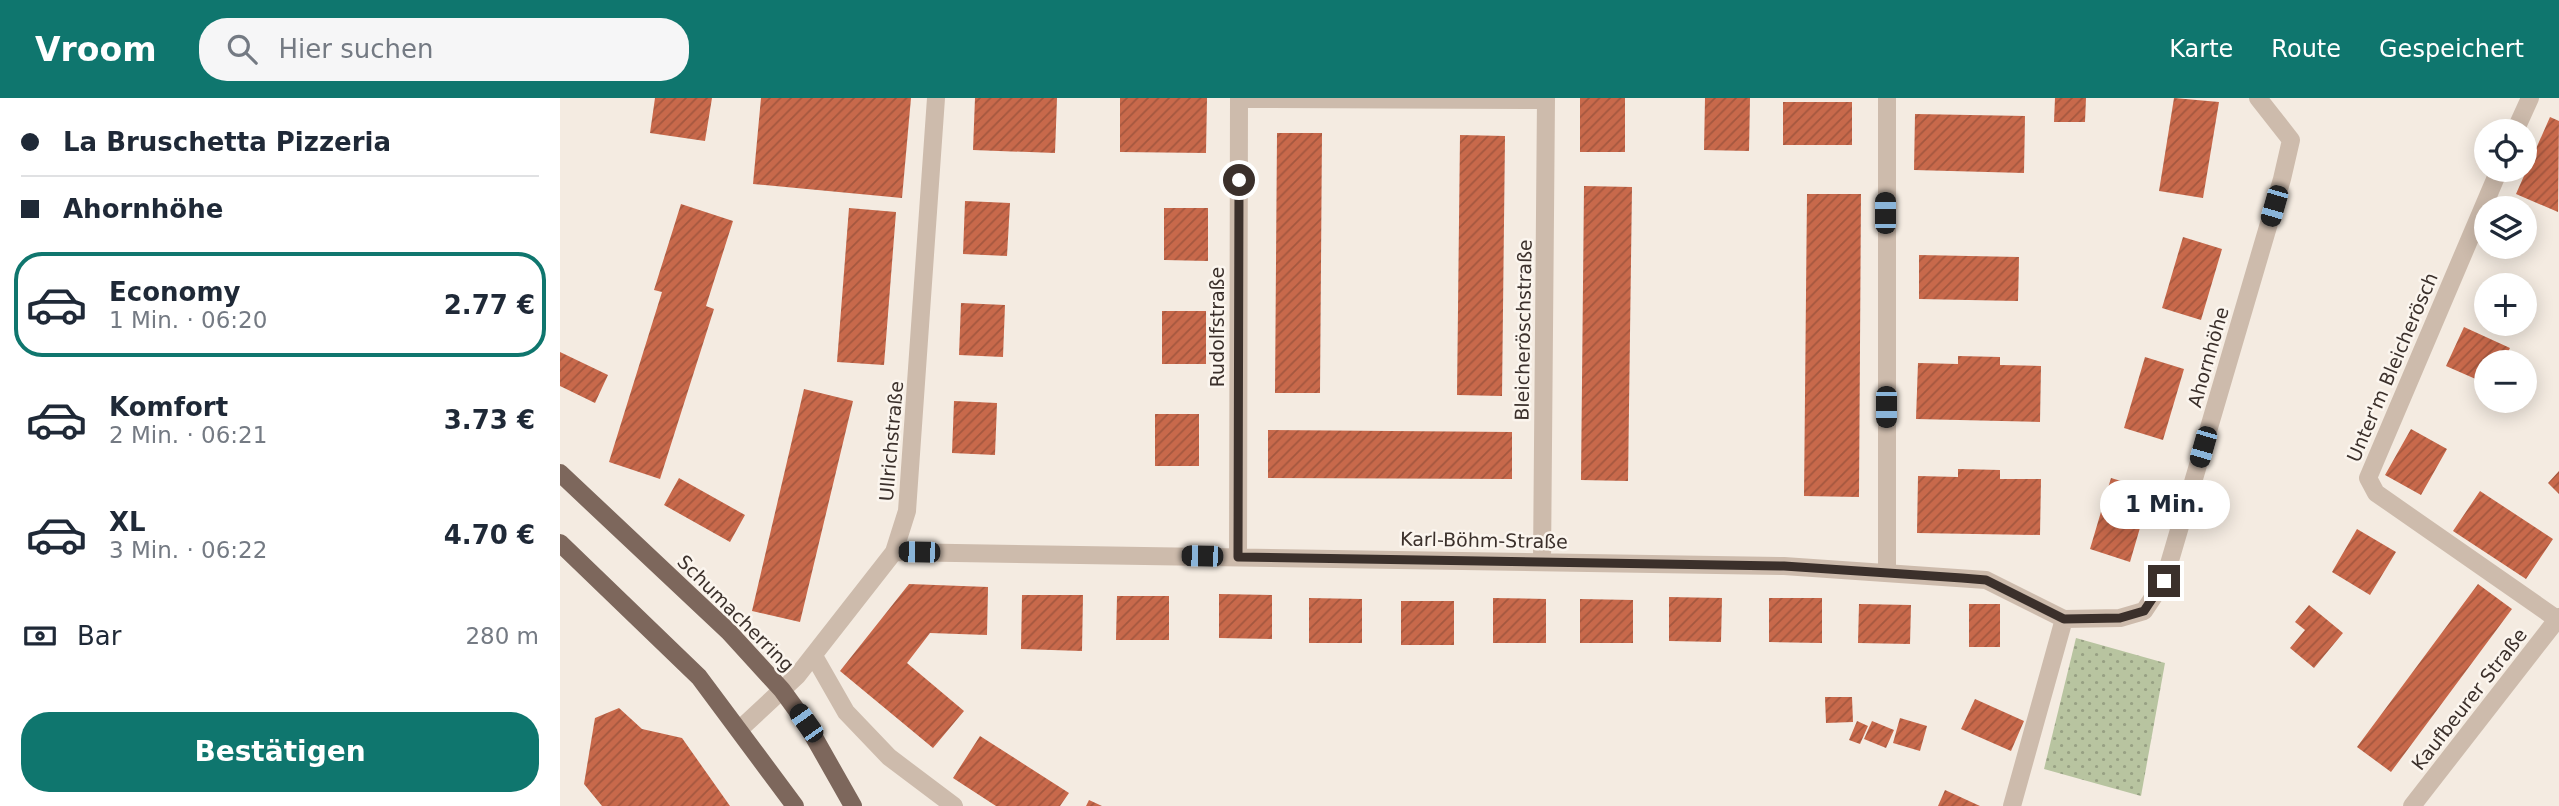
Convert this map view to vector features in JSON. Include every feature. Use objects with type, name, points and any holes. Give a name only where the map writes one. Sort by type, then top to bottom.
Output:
[{"type":"main road","name":"Schumacherring","points":[[560,473],[730,632],[782,690],[806,723],[853,806]]},
{"type":"main road","points":[[560,543],[699,677],[795,806]]},
{"type":"street","name":"Ullrichstraße","points":[[740,729],[814,656],[894,552],[906,511],[932,194],[936,98]]},
{"type":"street","points":[[1887,98],[1888,573]]},
{"type":"street","name":"Ahornhöhe","points":[[2064,619],[2120,618],[2144,611],[2164,581],[2283,179],[2291,140],[2258,98]]},
{"type":"street","points":[[2520,119],[2530,98]]},
{"type":"street","points":[[1239,99],[1546,99]]},
{"type":"street","name":"Rudolfstraße","points":[[1238,557],[1239,99]]},
{"type":"street","name":"Bleicheröschstraße","points":[[1542,562],[1546,99]]},
{"type":"street","name":"Unter'm Bleicherösch","points":[[2494,182],[2368,478],[2376,493],[2558,618]]},
{"type":"street","name":"Karl-Böhm-Straße","points":[[894,552],[1784,566],[1986,580],[2064,619]]},
{"type":"street","name":"Kaufbeurer Straße","points":[[2412,806],[2558,618]]},
{"type":"street","points":[[2012,806],[2064,619]]},
{"type":"street","points":[[814,656],[846,712],[889,757],[954,806]]},
{"type":"green space","points":[[2076,638],[2165,663],[2141,796],[2044,769]]},
{"type":"building","points":[[655,98],[712,98],[705,141],[650,133]]},
{"type":"building","points":[[761,98],[911,98],[902,198],[753,184]]},
{"type":"building","points":[[975,98],[1057,98],[1055,153],[973,150]]},
{"type":"building","points":[[1120,98],[1207,98],[1206,153],[1120,152]]},
{"type":"building","points":[[1580,98],[1625,98],[1625,152],[1580,152]]},
{"type":"building","points":[[1705,98],[1750,98],[1749,151],[1704,150]]},
{"type":"building","points":[[2055,98],[2086,98],[2085,122],[2054,122]]},
{"type":"building","points":[[2174,98],[2219,102],[2203,198],[2159,191]]},
{"type":"building","points":[[1783,102],[1852,102],[1852,145],[1783,145]]},
{"type":"building","points":[[1915,114],[2025,116],[2024,173],[1914,170]]},
{"type":"building","points":[[2550,117],[2559,121],[2558,212],[2537,203],[2537,196],[2516,194],[2521,182],[2537,182],[2537,146]]},
{"type":"building","points":[[1277,133],[1322,133],[1320,393],[1275,393]]},
{"type":"building","points":[[1460,135],[1505,136],[1502,396],[1457,395]]},
{"type":"building","points":[[1584,186],[1632,187],[1628,481],[1581,480]]},
{"type":"building","points":[[1807,194],[1861,194],[1859,497],[1804,496]]},
{"type":"building","points":[[965,201],[1010,203],[1007,256],[963,254]]},
{"type":"building","points":[[681,204],[733,221],[706,306],[714,309],[660,479],[609,462],[662,292],[654,290]]},
{"type":"building","points":[[849,208],[896,212],[884,365],[837,362]]},
{"type":"building","points":[[1164,208],[1208,208],[1208,261],[1164,260]]},
{"type":"building","points":[[2183,237],[2222,249],[2201,320],[2162,308]]},
{"type":"building","points":[[1919,255],[2019,257],[2018,301],[1919,299]]},
{"type":"building","points":[[961,303],[1005,305],[1003,357],[959,355]]},
{"type":"building","points":[[1162,311],[1206,311],[1206,364],[1162,364]]},
{"type":"building","points":[[2464,327],[2474,332],[2474,336],[2484,336],[2510,348],[2474,350],[2474,378],[2446,366]]},
{"type":"building","points":[[560,352],[608,375],[595,403],[560,386]]},
{"type":"building","points":[[1958,356],[2000,357],[2000,365],[2041,366],[2040,422],[1916,419],[1918,363],[1958,364]]},
{"type":"building","points":[[2145,357],[2184,369],[2163,440],[2124,428]]},
{"type":"building","points":[[804,389],[853,401],[800,622],[752,611]]},
{"type":"building","points":[[954,401],[997,403],[995,455],[952,453]]},
{"type":"building","points":[[1155,414],[1199,414],[1199,466],[1155,466]]},
{"type":"building","points":[[2411,429],[2447,449],[2421,495],[2385,475]]},
{"type":"building","points":[[1268,430],[1512,432],[1512,479],[1268,478]]},
{"type":"building","points":[[1958,469],[2000,470],[2000,479],[2041,479],[2040,535],[1917,533],[1918,476],[1958,477]]},
{"type":"building","points":[[2559,471],[2559,494],[2548,483]]},
{"type":"building","points":[[679,478],[745,515],[730,542],[664,505]]},
{"type":"building","points":[[2111,478],[2151,490],[2130,562],[2090,549]]},
{"type":"building","points":[[2480,491],[2553,539],[2526,579],[2453,531]]},
{"type":"building","points":[[2357,529],[2396,552],[2370,595],[2332,572]]},
{"type":"building","points":[[909,584],[988,587],[987,635],[930,633],[907,663],[964,711],[933,748],[840,671]]},
{"type":"building","points":[[2478,584],[2512,609],[2391,772],[2357,747]]},
{"type":"building","points":[[1219,594],[1272,595],[1272,639],[1219,638]]},
{"type":"building","points":[[1022,595],[1083,595],[1082,651],[1021,649]]},
{"type":"building","points":[[1117,596],[1169,596],[1169,640],[1116,640]]},
{"type":"building","points":[[1669,597],[1722,598],[1721,642],[1669,641]]},
{"type":"building","points":[[1309,598],[1362,599],[1362,643],[1309,643]]},
{"type":"building","points":[[1493,598],[1546,599],[1546,643],[1493,643]]},
{"type":"building","points":[[1769,598],[1822,598],[1822,643],[1769,642]]},
{"type":"building","points":[[1580,599],[1633,600],[1633,643],[1580,643]]},
{"type":"building","points":[[1401,601],[1454,601],[1454,645],[1401,645]]},
{"type":"building","points":[[1859,604],[1911,605],[1910,644],[1858,643]]},
{"type":"building","points":[[1969,604],[2000,604],[2000,647],[1969,647]]},
{"type":"building","points":[[2309,605],[2343,633],[2314,668],[2290,648],[2305,630],[2295,622]]},
{"type":"building","points":[[1825,697],[1852,697],[1853,722],[1826,723]]},
{"type":"building","points":[[1975,699],[2024,721],[2011,751],[1961,729]]},
{"type":"building","points":[[619,708],[642,729],[682,738],[730,806],[602,806],[584,784],[595,718]]},
{"type":"building","points":[[1900,718],[1927,726],[1920,751],[1893,743]]},
{"type":"building","points":[[1857,721],[1868,726],[1860,744],[1849,740]]},
{"type":"building","points":[[1872,721],[1894,730],[1886,748],[1864,739]]},
{"type":"building","points":[[980,736],[1069,793],[1060,806],[996,806],[953,778]]},
{"type":"building","points":[[1945,790],[1980,806],[1938,806]]},
{"type":"building","points":[[1089,800],[1102,806],[1086,806]]},
{"type":"route","points":[[1239,180],[1238,557],[1784,566],[1962,578],[1986,580],[2064,619],[2120,618],[2144,611],[2164,581]]}]
